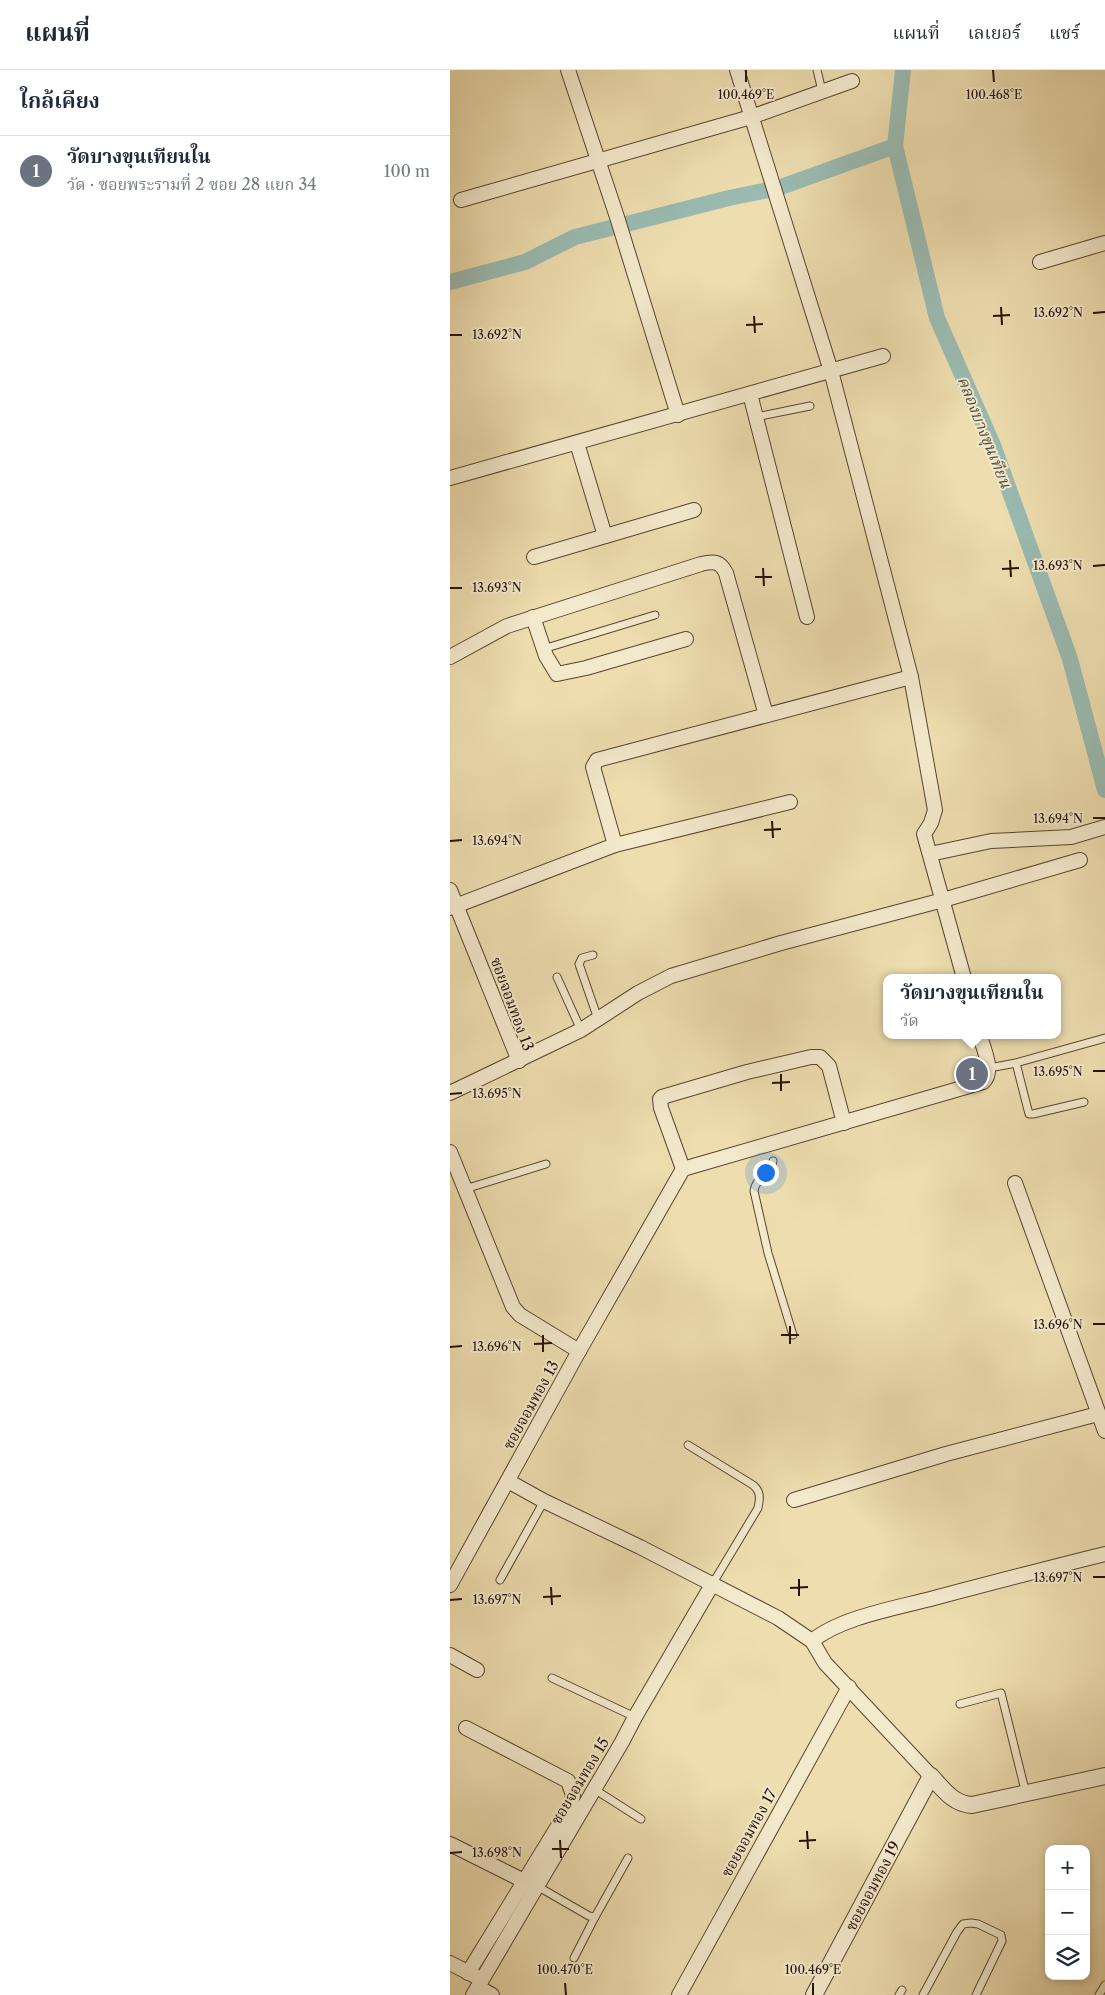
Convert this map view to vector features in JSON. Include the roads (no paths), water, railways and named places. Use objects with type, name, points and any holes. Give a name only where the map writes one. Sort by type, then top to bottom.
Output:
[{"type":"street","points":[[568,70],[617,217],[678,415]]},
{"type":"street","points":[[737,70],[831,371],[911,677],[935,810],[931,823],[924,832],[963,974]]},
{"type":"street","points":[[462,200],[751,117],[852,81]]},
{"type":"street","points":[[1040,262],[1105,243]]},
{"type":"street","points":[[450,478],[883,356]]},
{"type":"street","points":[[750,394],[807,617]]},
{"type":"street","points":[[577,443],[605,536]]},
{"type":"street","points":[[534,557],[694,510]]},
{"type":"street","points":[[450,657],[507,626],[701,564],[716,562],[721,564],[726,573],[766,715]]},
{"type":"street","points":[[533,618],[543,649],[553,670],[557,674],[563,674],[686,639]]},
{"type":"street","points":[[615,845],[593,767],[597,760],[911,677]]},
{"type":"street","points":[[453,906],[615,845],[790,802]]},
{"type":"street","points":[[930,854],[991,841],[1071,837],[1105,827]]},
{"type":"street","points":[[519,1061],[580,1030],[638,993],[671,976],[781,943],[943,900],[1080,860]]},
{"type":"street","name":"ซอยจอมทอง 13","points":[[450,890],[453,906],[519,1061],[450,1093]]},
{"type":"street","points":[[579,1351],[683,1169],[770,1148],[844,1123],[983,1082],[987,1077],[989,1068],[981,1039]]},
{"type":"street","points":[[683,1169],[658,1101],[662,1097],[747,1072],[811,1057],[820,1057],[829,1066],[844,1123]]},
{"type":"street","name":"ซอยจอมทอง 13","points":[[450,1152],[512,1307],[520,1315],[579,1351],[450,1585]]},
{"type":"street","points":[[1015,1183],[1105,1431]]},
{"type":"street","points":[[794,1500],[946,1454],[1098,1414]]},
{"type":"street","points":[[508,1481],[544,1501],[778,1618],[812,1641],[825,1662],[848,1687],[931,1776],[953,1798],[962,1804],[984,1804],[1105,1776]]},
{"type":"street","points":[[812,1641],[834,1627],[890,1609],[1105,1554]]},
{"type":"street","name":"ซอยจอมทอง 15","points":[[478,1987],[531,1883],[594,1790],[713,1584]]},
{"type":"street","points":[[450,1655],[477,1670]]},
{"type":"street","name":"ซอยจอมทอง 17","points":[[679,1995],[848,1687]]},
{"type":"street","points":[[466,1728],[568,1781],[572,1788],[572,1805],[531,1883],[468,1973]]},
{"type":"street","name":"ซอยจอมทอง 19","points":[[814,1995],[931,1776]]},
{"type":"street","points":[[450,1844],[531,1883]]},
{"type":"street","points":[[450,1964],[468,1973],[478,1987],[492,1995]]},
{"type":"lane","points":[[817,70],[822,91]]},
{"type":"lane","points":[[756,417],[810,406]]},
{"type":"lane","points":[[543,649],[654,615]]},
{"type":"lane","points":[[593,955],[582,958],[579,964],[598,1019]]},
{"type":"lane","points":[[557,977],[580,1030]]},
{"type":"lane","points":[[989,1068],[1016,1063],[1105,1038]]},
{"type":"lane","points":[[1016,1063],[1029,1114],[1084,1102]]},
{"type":"lane","points":[[773,1161],[770,1169],[755,1185],[754,1191],[768,1253],[794,1335]]},
{"type":"lane","points":[[465,1190],[546,1164]]},
{"type":"lane","points":[[688,1445],[753,1485],[758,1490],[760,1498],[758,1508],[713,1584]]},
{"type":"lane","points":[[500,1580],[544,1501]]},
{"type":"lane","points":[[552,1678],[635,1717]]},
{"type":"lane","points":[[960,1704],[1001,1693],[1026,1794]]},
{"type":"lane","points":[[594,1790],[641,1819]]},
{"type":"lane","points":[[574,1958],[628,1858]]},
{"type":"lane","points":[[531,1883],[589,1916],[595,1917]]},
{"type":"lane","points":[[923,1995],[957,1932],[963,1924],[971,1923],[1001,1935],[1002,1941],[976,1995]]},
{"type":"lane","points":[[1099,1995],[1105,1985]]},
{"type":"waterway","name":"คลองบางขุนเทียน","points":[[903,70],[895,146],[937,318],[993,445],[1070,659],[1105,790]]},
{"type":"waterway","points":[[450,282],[525,262],[575,237],[729,198],[778,188],[895,146]]},
{"type":"place","name":"วัดบางขุนเทียนใน","points":[[972,1074]]}]
